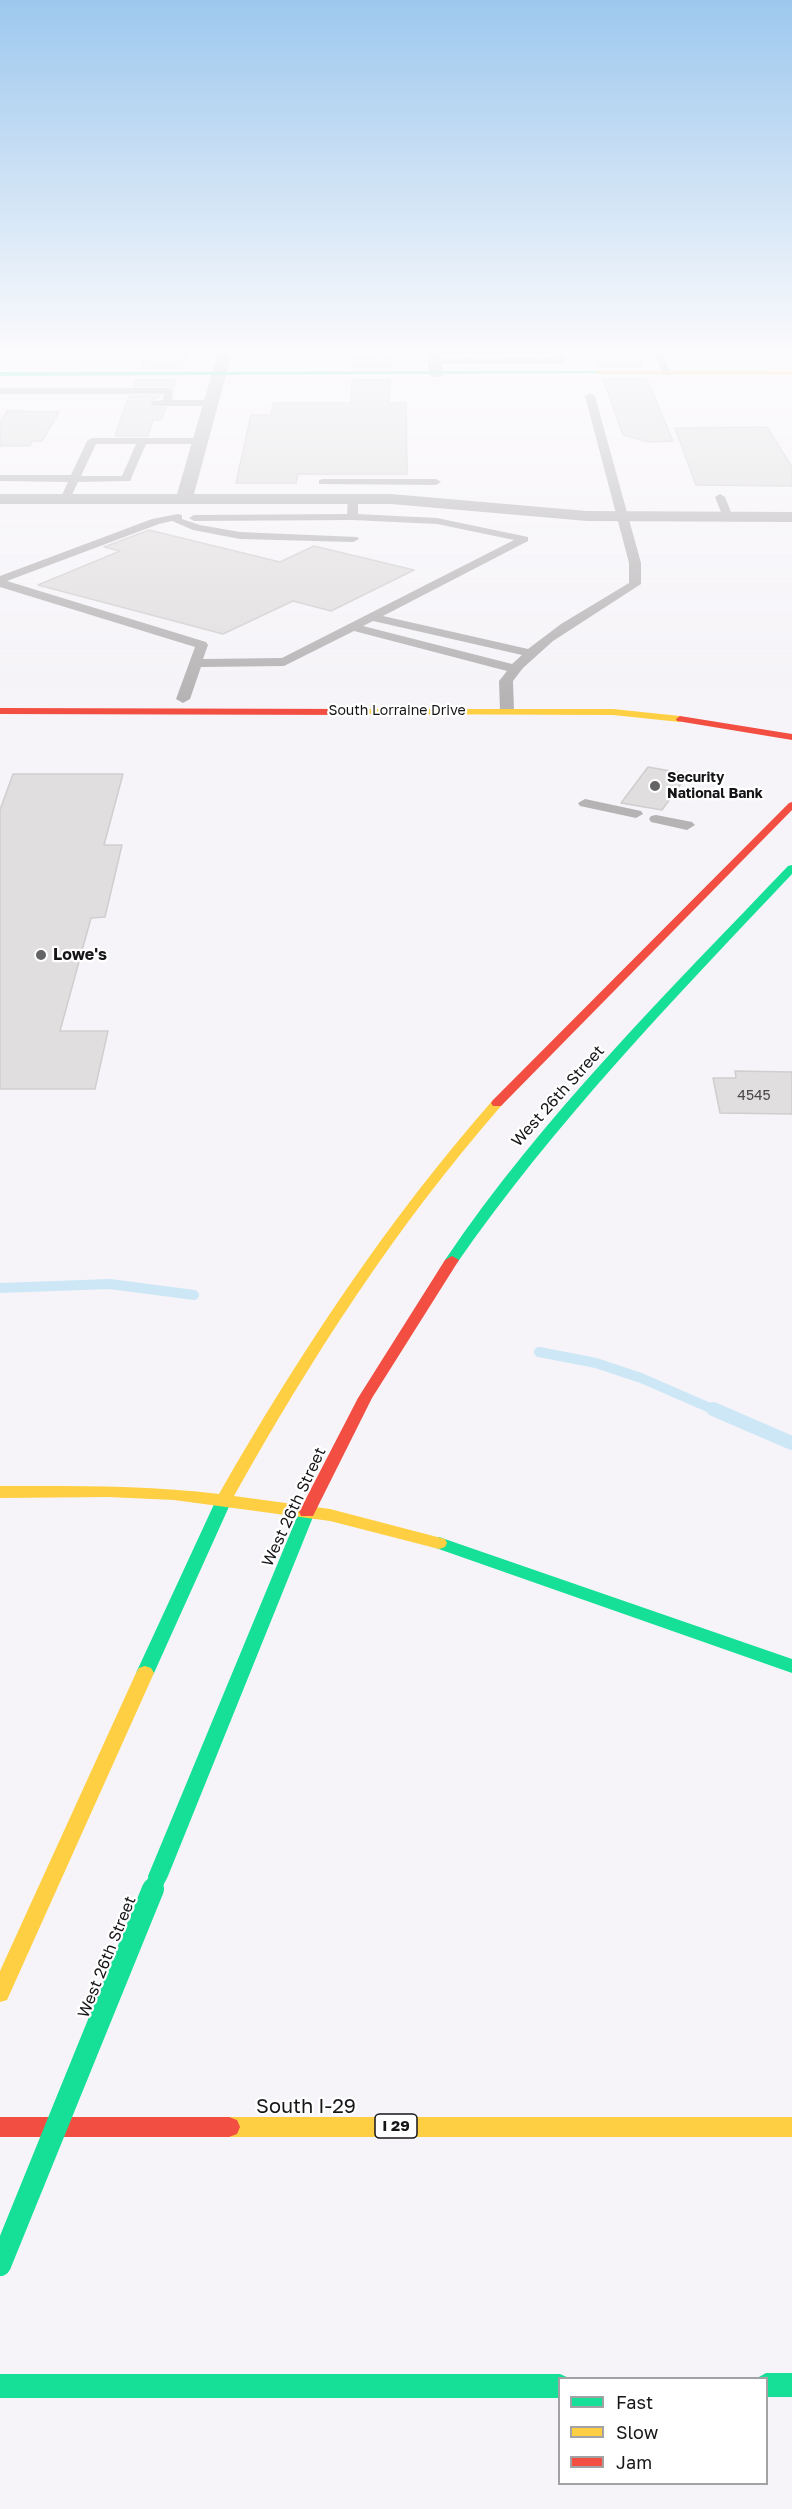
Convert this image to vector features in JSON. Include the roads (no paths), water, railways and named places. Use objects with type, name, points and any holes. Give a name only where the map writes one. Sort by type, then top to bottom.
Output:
[{"type":"main road","name":"South Lorraine Drive","points":[[0,699],[511,702],[643,714],[792,737]]},
{"type":"main road","name":"South Lorraine Drive","points":[[0,711],[511,702]]},
{"type":"main road","points":[[0,1993],[224,1500],[280,1398],[329,1322],[375,1255],[458,1147],[512,1086],[792,805]]},
{"type":"main road","name":"West 26th Street","points":[[0,2265],[307,1512],[365,1398],[455,1255],[521,1163],[598,1074],[792,868]]},
{"type":"main road","points":[[0,1492],[108,1491],[174,1494],[307,1512],[384,1528],[445,1545],[792,1666]]},
{"type":"main road","name":"South I-29","points":[[0,2127],[792,2127]]},
{"type":"main road","points":[[0,2386],[558,2385]]},
{"type":"main road","points":[[768,2385],[792,2385]]},
{"type":"street","points":[[184,499],[193,466]]},
{"type":"street","points":[[0,499],[422,500],[559,514],[621,517],[792,517]]},
{"type":"lane","points":[[65,499],[80,466]]},
{"type":"lane","points":[[0,478],[126,479],[132,466]]},
{"type":"lane","points":[[511,702],[506,681],[531,653],[552,636],[635,584],[634,563],[608,466]]},
{"type":"lane","points":[[323,482],[436,482]]},
{"type":"lane","points":[[720,497],[728,517]]},
{"type":"lane","points":[[184,499],[176,519],[197,529],[233,535],[353,539]]},
{"type":"lane","points":[[352,517],[353,499]]},
{"type":"lane","points":[[0,582],[156,521],[178,518],[352,517],[437,521],[524,539],[284,662],[196,663]]},
{"type":"lane","points":[[0,582],[201,645],[183,699]]},
{"type":"lane","points":[[372,618],[531,653]]},
{"type":"lane","points":[[352,627],[516,669]]},
{"type":"lane","points":[[585,803],[636,814]]},
{"type":"lane","points":[[656,819],[687,825]]},
{"type":"waterway","points":[[0,1288],[110,1284],[194,1295]]},
{"type":"waterway","points":[[539,1352],[596,1363],[641,1378],[717,1411]]},
{"type":"waterway","points":[[713,1409],[792,1443]]},
{"type":"place","name":"Security National Bank","points":[[655,786]]},
{"type":"place","name":"Lowe's","points":[[41,955]]}]
